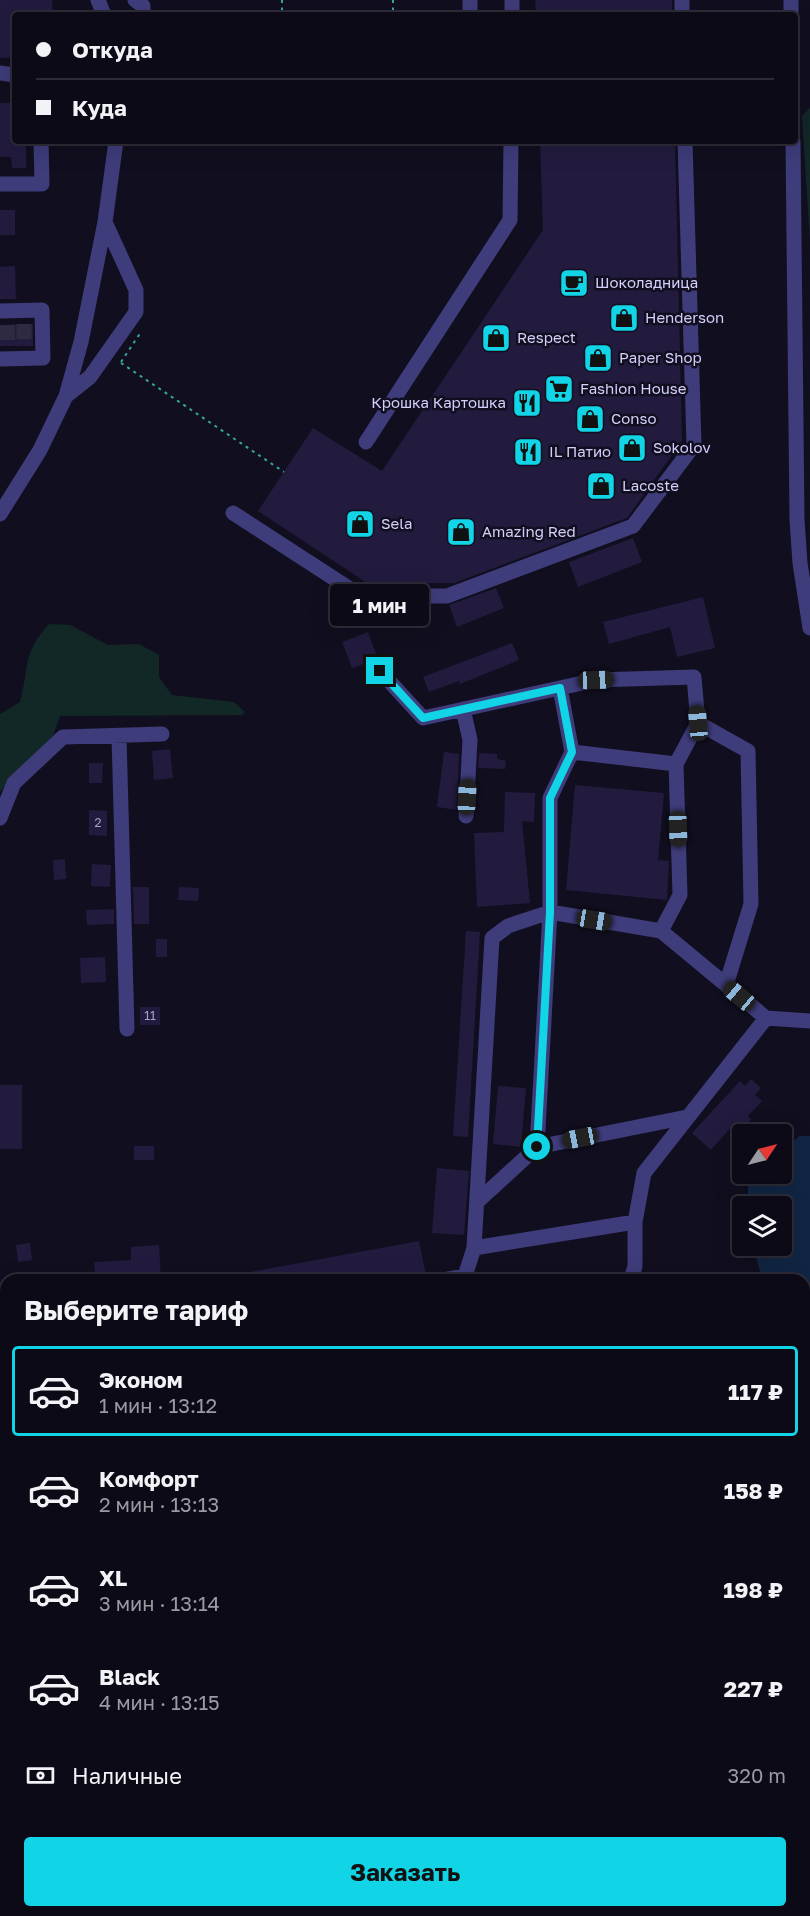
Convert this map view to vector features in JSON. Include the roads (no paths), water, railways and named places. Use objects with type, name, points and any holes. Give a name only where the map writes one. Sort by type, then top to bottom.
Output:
[{"type":"street","points":[[135,0],[143,6],[143,12]]},
{"type":"street","points":[[0,184],[42,184],[41,144]]},
{"type":"street","points":[[0,514],[40,450],[66,396],[81,342],[105,222],[116,144]]},
{"type":"street","points":[[366,442],[510,220],[511,144]]},
{"type":"street","points":[[233,513],[361,596],[447,596],[633,526],[694,445],[686,144]]},
{"type":"street","points":[[793,144],[797,520],[800,563],[810,628]]},
{"type":"street","points":[[66,396],[90,377],[136,312],[136,290],[105,222]]},
{"type":"street","points":[[5,315],[24,317],[42,310],[43,358],[24,352],[5,354]]},
{"type":"street","points":[[380,671],[423,718],[596,680],[694,677],[698,723],[676,764],[680,894],[661,931]]},
{"type":"street","points":[[537,1147],[550,912],[550,798],[572,752],[560,688]]},
{"type":"street","points":[[463,709],[470,740],[466,816]]},
{"type":"street","points":[[698,723],[748,751],[751,904],[726,985]]},
{"type":"street","points":[[0,818],[14,783],[63,736],[162,734]]},
{"type":"street","points":[[119,736],[127,1029]]},
{"type":"street","points":[[572,752],[676,764]]},
{"type":"street","points":[[466,1274],[474,1248],[478,1201],[492,938],[508,926],[550,912],[661,931],[766,1018],[810,1021]]},
{"type":"street","points":[[633,1274],[635,1266],[634,1222],[644,1173],[766,1018]]},
{"type":"street","points":[[478,1201],[537,1147],[687,1117]]},
{"type":"street","points":[[474,1248],[634,1222]]},
{"type":"water","points":[[799,1136],[810,1136],[810,1274],[761,1274],[756,1256],[792,1256],[792,1196],[748,1196],[748,1184],[792,1184],[792,1143]]},
{"type":"tunnel","points":[[24,324],[24,346]]},
{"type":"tunnel","points":[[7,325],[8,346]]},
{"type":"place","name":"Шоколадница","points":[[574,283]]},
{"type":"place","name":"Henderson","points":[[624,318]]},
{"type":"place","name":"Respect","points":[[496,338]]},
{"type":"place","name":"Paper Shop","points":[[598,358]]},
{"type":"place","name":"Fashion House","points":[[559,389]]},
{"type":"place","name":"Крошка Картошка","points":[[527,403]]},
{"type":"place","name":"Conso","points":[[590,419]]},
{"type":"place","name":"Sokolov","points":[[632,448]]},
{"type":"place","name":"IL Патио","points":[[528,452]]},
{"type":"place","name":"Lacoste","points":[[601,486]]},
{"type":"place","name":"Sela","points":[[360,524]]},
{"type":"place","name":"Amazing Red","points":[[461,532]]}]
